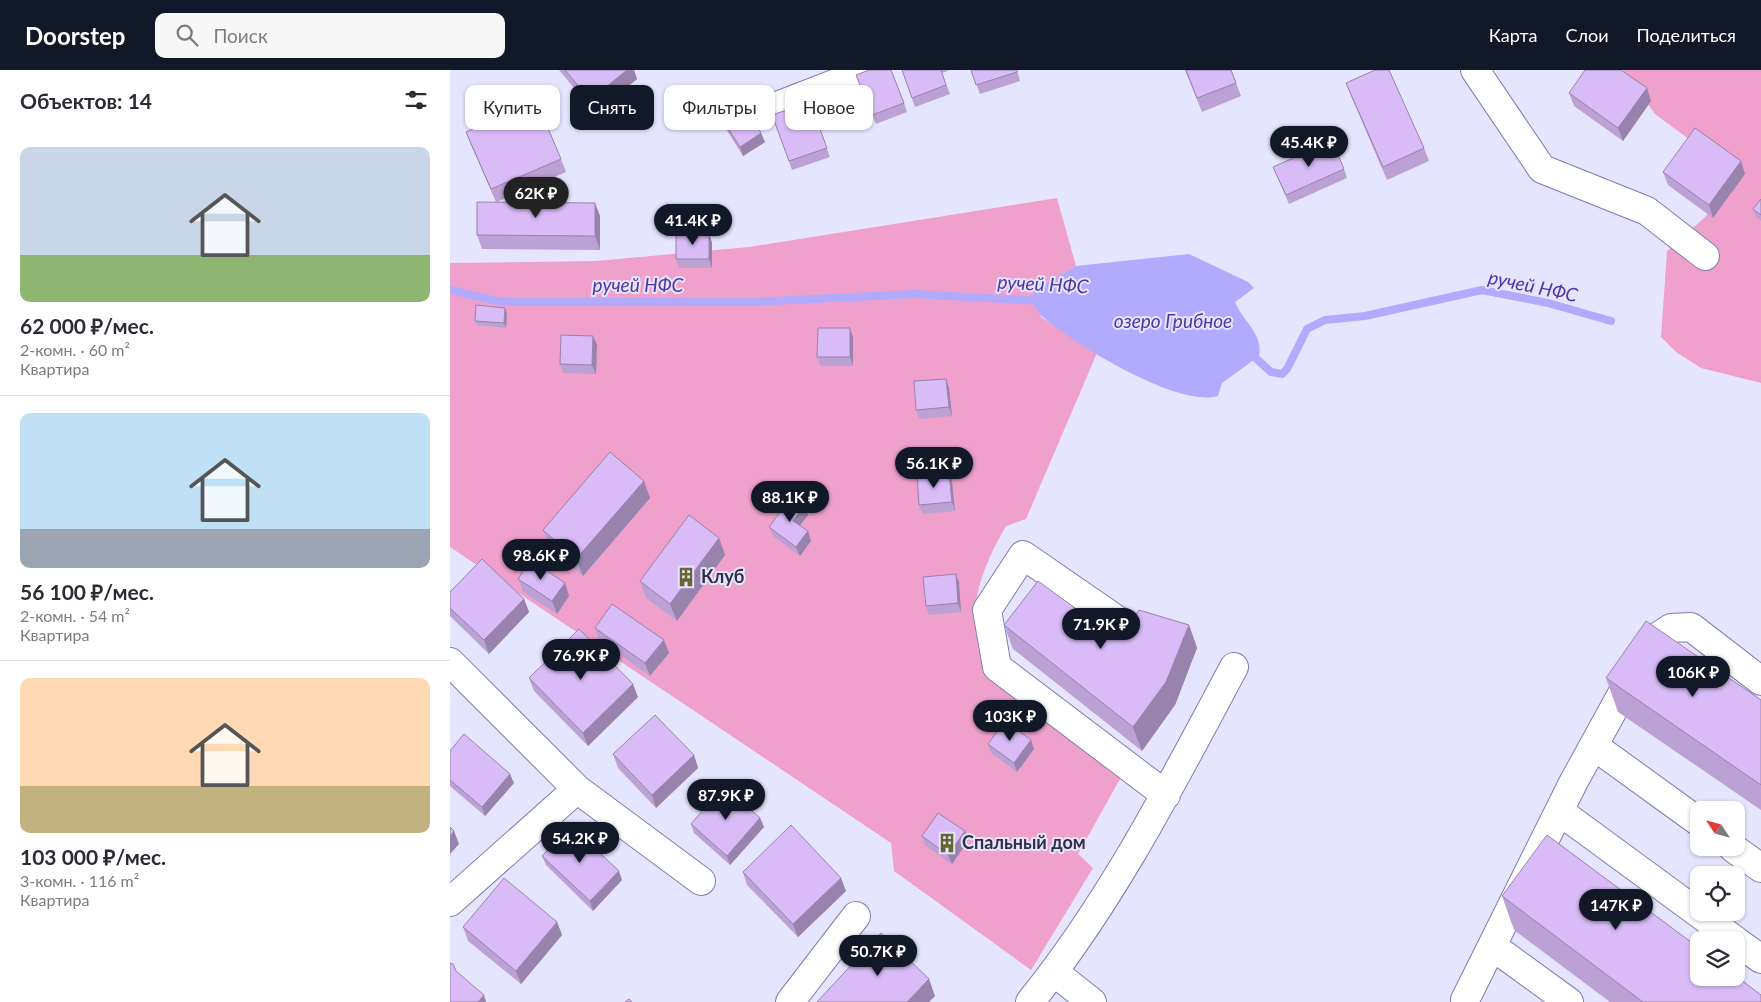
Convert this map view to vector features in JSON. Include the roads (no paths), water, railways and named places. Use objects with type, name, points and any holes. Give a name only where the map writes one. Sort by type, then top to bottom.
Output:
[{"type":"street","points":[[776,106],[870,70]]},
{"type":"street","points":[[1474,70],[1542,169],[1647,211],[1705,256]]},
{"type":"street","points":[[1136,633],[1023,555],[987,610],[997,667],[1166,795]]},
{"type":"street","points":[[1465,1001],[1559,811],[1652,641],[1671,628],[1691,627],[1761,681]]},
{"type":"street","points":[[450,662],[577,788],[701,881]]},
{"type":"street","points":[[1030,1002],[1067,956],[1166,795],[1234,667]]},
{"type":"street","points":[[1594,746],[1690,815]]},
{"type":"street","points":[[450,902],[577,788]]},
{"type":"street","points":[[1559,811],[1721,931]]},
{"type":"street","points":[[1745,856],[1761,868]]},
{"type":"street","points":[[790,1002],[856,916]]},
{"type":"street","points":[[1492,946],[1569,1002]]},
{"type":"street","points":[[1745,948],[1761,960]]},
{"type":"street","points":[[1054,972],[1092,1002]]},
{"type":"water","name":"озеро Грибное","points":[[1189,254],[1248,282],[1254,288],[1235,302],[1256,335],[1260,348],[1259,356],[1222,383],[1218,396],[1200,397],[1178,393],[1127,371],[1101,357],[1058,329],[1039,313],[1031,298],[1036,289],[1076,266]]},
{"type":"waterway","name":"ручей НФС","points":[[450,290],[501,302],[753,302],[915,294],[1043,301]]},
{"type":"waterway","name":"ручей НФС","points":[[1250,353],[1271,372],[1282,374],[1287,369],[1307,329],[1325,320],[1365,316],[1482,290],[1548,303],[1611,321]]},
{"type":"place","name":"Клуб","points":[[686,577]]},
{"type":"place","name":"Спальный дом","points":[[947,843]]}]
